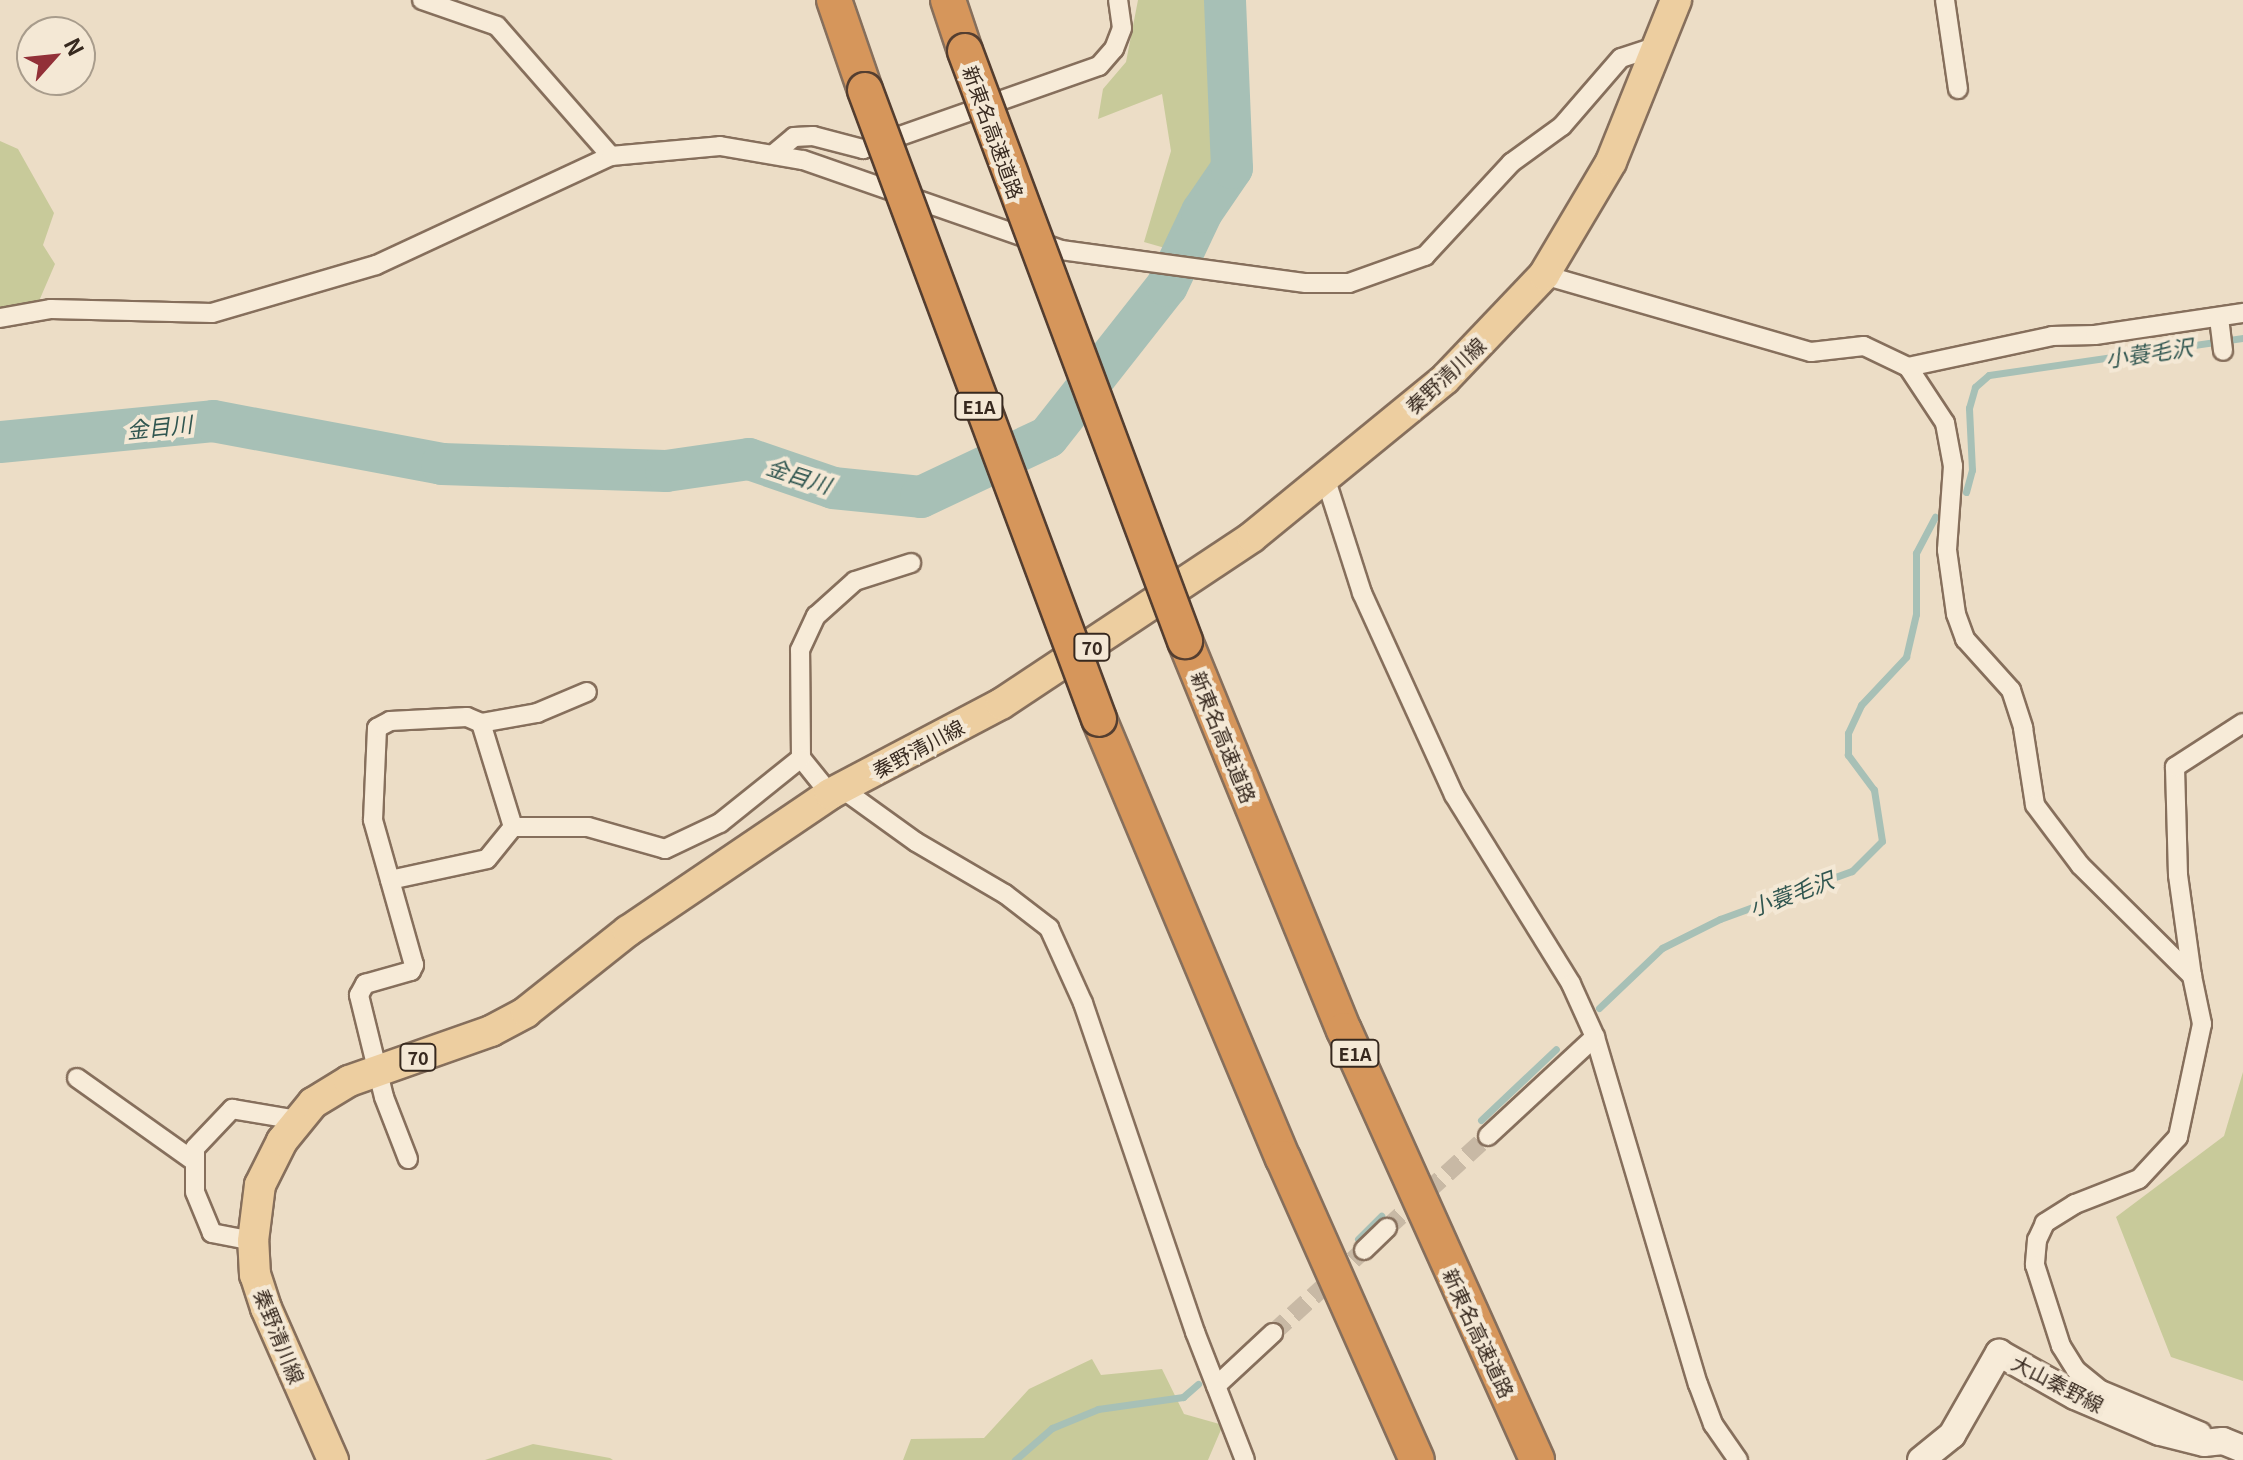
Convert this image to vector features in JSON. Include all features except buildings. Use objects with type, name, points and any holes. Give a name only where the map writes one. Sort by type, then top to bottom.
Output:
[{"type":"highway","name":"E1A","points":[[834,0],[1099,719],[1283,1158],[1417,1460]]},
{"type":"highway","name":"新東名高速道路","points":[[948,0],[1185,641],[1344,1030],[1537,1460]]},
{"type":"main road","name":"秦野清川線","points":[[333,1460],[266,1308],[255,1275],[253,1241],[260,1185],[298,1120],[313,1103],[349,1081],[526,1012],[628,931],[835,791],[1001,704],[1136,619],[1252,537],[1445,379],[1544,275],[1611,162],[1676,0]]},
{"type":"main road","name":"大山秦野線","points":[[1921,1460],[1952,1435],[1999,1353],[2075,1396],[2160,1432],[2204,1443],[2233,1445]]},
{"type":"street","points":[[422,0],[497,26],[611,156]]},
{"type":"street","points":[[775,153],[794,137],[813,136],[863,149],[1099,66],[1114,49],[1122,28],[1118,0]]},
{"type":"street","points":[[1945,0],[1958,89]]},
{"type":"street","points":[[0,318],[51,309],[212,313],[376,265],[611,156],[720,146],[775,153],[1033,243],[1149,263],[1349,283],[1425,256],[1511,163],[1562,126],[1621,58],[1655,47]]},
{"type":"street","points":[[1544,275],[1811,352],[1864,346],[1908,367],[1949,434],[1953,466],[1947,550],[1959,627],[2011,690],[2023,728],[2035,805],[2080,865],[2192,976]]},
{"type":"street","points":[[1908,367],[2052,336],[2095,335],[2219,321],[2243,313]]},
{"type":"street","points":[[2219,321],[2223,351]]},
{"type":"street","points":[[1325,477],[1362,593],[1454,795],[1571,984],[1595,1037],[1698,1384],[1713,1424],[1738,1460]]},
{"type":"street","points":[[911,563],[855,581],[816,616],[800,650],[801,758],[835,791],[1049,928],[1083,1003],[1216,1386],[1245,1460]]},
{"type":"street","points":[[408,1159],[379,1071],[361,987],[414,965],[373,820],[377,728],[390,721],[467,717],[481,723],[537,713],[587,692]]},
{"type":"street","points":[[481,723],[513,827]]},
{"type":"street","points":[[2233,1445],[2101,1390],[2076,1370],[2061,1346],[2035,1265],[2037,1240],[2045,1223],[2075,1204],[2139,1179],[2178,1137],[2202,1024],[2178,875],[2175,767],[2243,723]]},
{"type":"street","points":[[513,827],[588,827],[665,849],[720,823],[801,758]]},
{"type":"street","points":[[390,880],[487,859],[513,827]]},
{"type":"street","points":[[1488,1136],[1595,1037]]},
{"type":"street","points":[[77,1078],[191,1159]]},
{"type":"street","points":[[253,1241],[212,1233],[195,1192],[191,1159],[204,1134],[232,1109],[298,1120]]},
{"type":"street","points":[[1364,1250],[1387,1228]]},
{"type":"street","points":[[1216,1386],[1273,1333]]},
{"type":"green space","points":[[1138,0],[1234,0],[1234,68],[1242,125],[1179,252],[1144,242],[1171,151],[1162,94],[1098,119],[1103,89],[1126,62]]},
{"type":"green space","points":[[0,141],[18,149],[54,213],[43,245],[55,264],[36,308],[0,308]]},
{"type":"green space","points":[[2243,1072],[2243,1381],[2171,1357],[2116,1217],[2224,1136]]},
{"type":"green space","points":[[1092,1359],[1101,1375],[1162,1369],[1184,1414],[1223,1425],[1208,1460],[903,1460],[911,1439],[984,1438],[1029,1389]]},
{"type":"green space","points":[[533,1444],[610,1458],[613,1460],[485,1460]]},
{"type":"waterway","name":"金目川","points":[[0,442],[213,421],[442,464],[666,471],[749,459],[833,488],[921,497],[1048,437],[1167,286],[1202,212],[1232,168],[1225,0]]},
{"type":"waterway","name":"小蓑毛沢","points":[[1966,492],[1972,470],[1969,408],[1975,387],[1989,375],[2243,338]]},
{"type":"waterway","name":"小蓑毛沢","points":[[1599,1008],[1662,948],[1720,919],[1852,871],[1882,841],[1874,790],[1848,755],[1848,733],[1861,705],[1906,657],[1916,614],[1916,553],[1935,517]]},
{"type":"waterway","name":"小蓑毛沢","points":[[1481,1120],[1556,1049]]},
{"type":"waterway","name":"小蓑毛沢","points":[[1358,1239],[1381,1216]]},
{"type":"waterway","name":"小蓑毛沢","points":[[1015,1460],[1052,1428],[1098,1409],[1183,1397],[1198,1384]]},
{"type":"tunnel","points":[[1387,1228],[1488,1136]]},
{"type":"tunnel","points":[[1273,1333],[1364,1250]]}]
